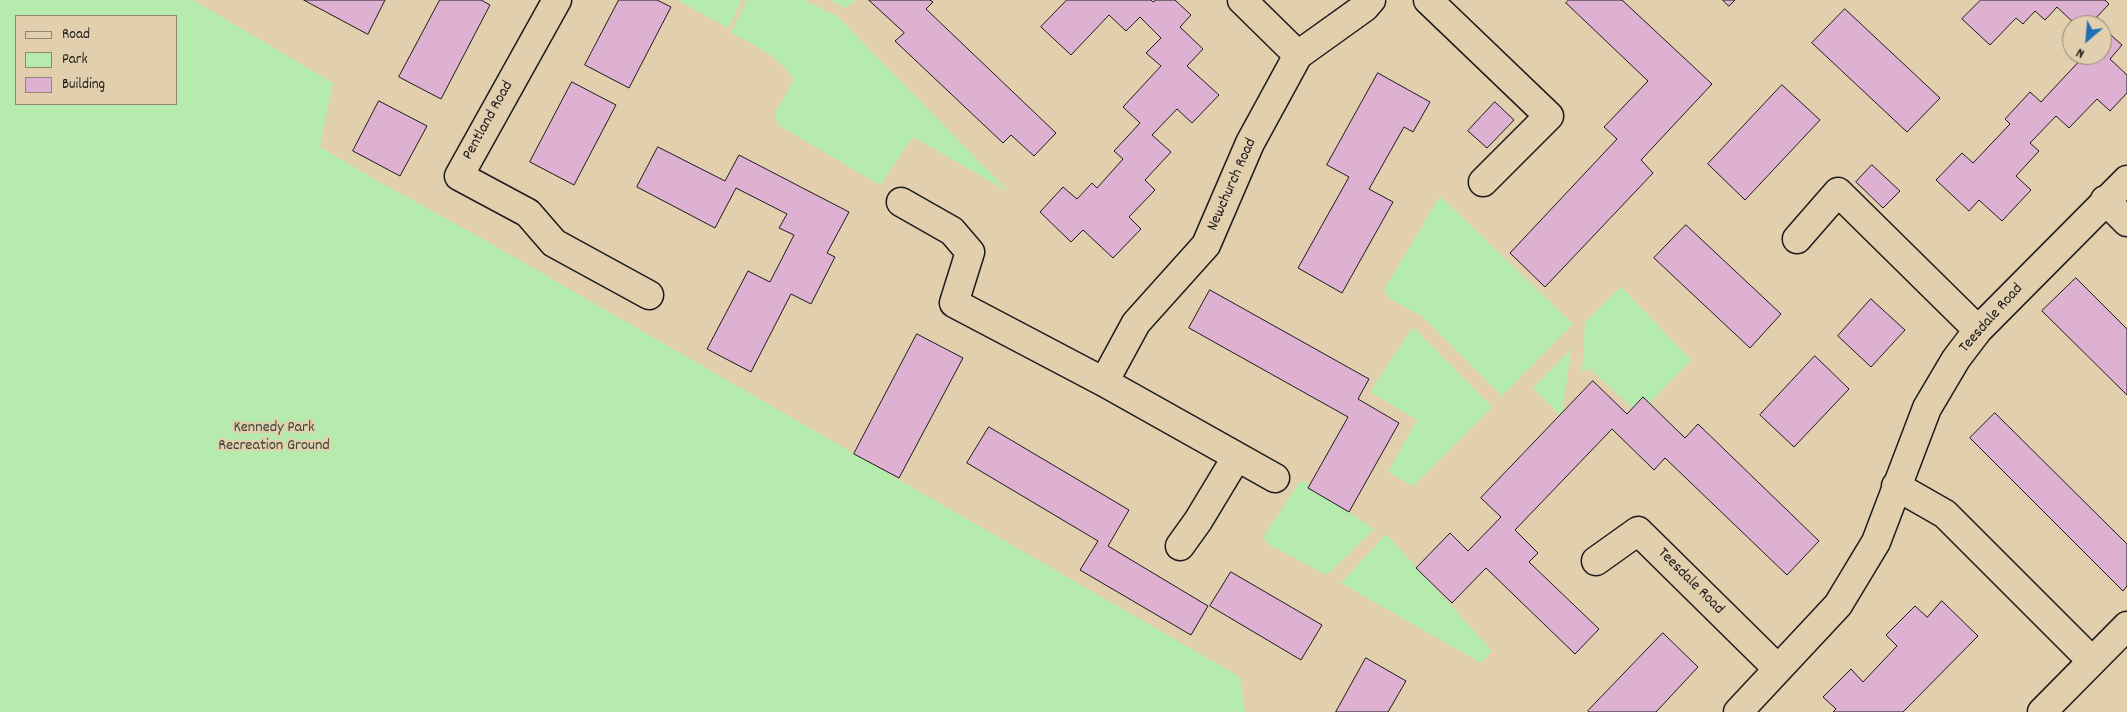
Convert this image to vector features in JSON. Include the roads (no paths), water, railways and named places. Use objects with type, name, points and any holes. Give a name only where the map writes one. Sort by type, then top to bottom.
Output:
[{"type":"street","name":"Pentland Road","points":[[557,0],[459,176],[528,213],[554,243],[649,295]]},
{"type":"street","points":[[1242,0],[1298,55]]},
{"type":"street","name":"Newchurch Road","points":[[1104,382],[1136,324],[1206,245],[1250,143],[1298,55],[1365,7],[1371,0]]},
{"type":"street","points":[[1428,0],[1549,116],[1483,182]]},
{"type":"street","name":"Teesdale Road","points":[[1738,712],[1838,605],[1876,542],[1927,408],[1956,359],[1978,330],[2105,200],[2127,180]]},
{"type":"street","points":[[1797,238],[1838,192],[1978,330]]},
{"type":"street","points":[[2105,200],[2127,222]]},
{"type":"street","points":[[901,202],[952,231],[970,252],[954,303],[1104,382],[1236,458],[1275,478]]},
{"type":"street","points":[[1180,546],[1198,521],[1236,458]]},
{"type":"street","points":[[1896,486],[1945,514],[2092,661]]},
{"type":"street","name":"Teesdale Road","points":[[1596,561],[1638,531],[1778,669]]},
{"type":"street","points":[[2042,712],[2127,626]]},
{"type":"park label","name":"Kennedy Park Recreation Ground","points":[[274,438]]}]
